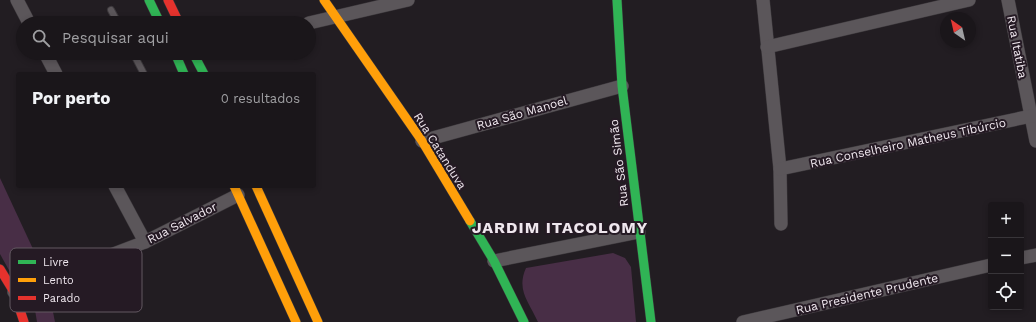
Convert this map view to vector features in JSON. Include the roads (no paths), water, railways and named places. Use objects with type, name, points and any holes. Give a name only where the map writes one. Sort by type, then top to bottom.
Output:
[{"type":"street","points":[[17,0],[25,16]]},
{"type":"street","points":[[149,0],[157,16]]},
{"type":"street","points":[[168,0],[176,16]]},
{"type":"street","name":"Rua Catanduva","points":[[324,0],[334,17],[422,141],[494,262],[524,322]]},
{"type":"street","points":[[316,21],[408,0]]},
{"type":"street","name":"Rua São Simão","points":[[617,0],[622,86],[651,322]]},
{"type":"street","points":[[763,0],[780,170],[781,224]]},
{"type":"street","points":[[767,47],[969,0]]},
{"type":"street","name":"Rua Itatiba","points":[[1008,0],[1033,116],[1036,141]]},
{"type":"street","points":[[49,60],[55,72]]},
{"type":"street","points":[[178,60],[182,72]]},
{"type":"street","points":[[197,60],[203,72]]},
{"type":"street","name":"Rua São Manoel","points":[[422,141],[622,86]]},
{"type":"street","name":"Rua Conselheiro Matheus Tibúrcio","points":[[780,170],[1033,116]]},
{"type":"street","points":[[116,188],[145,242]]},
{"type":"street","points":[[257,188],[318,322]]},
{"type":"street","points":[[236,190],[296,322]]},
{"type":"street","name":"Rua Salvador","points":[[129,248],[145,242],[236,190]]},
{"type":"street","points":[[494,262],[639,232]]},
{"type":"street","points":[[1024,257],[1036,255]]},
{"type":"street","name":"Rua Presidente Prudente","points":[[743,322],[988,266]]},
{"type":"street","points":[[0,269],[10,285]]},
{"type":"street","points":[[21,312],[24,322]]},
{"type":"lane","points":[[111,10],[114,16]]},
{"type":"lane","points":[[137,60],[143,72]]},
{"type":"district","name":"JARDIM ITACOLOMY","points":[[560,227]]}]
